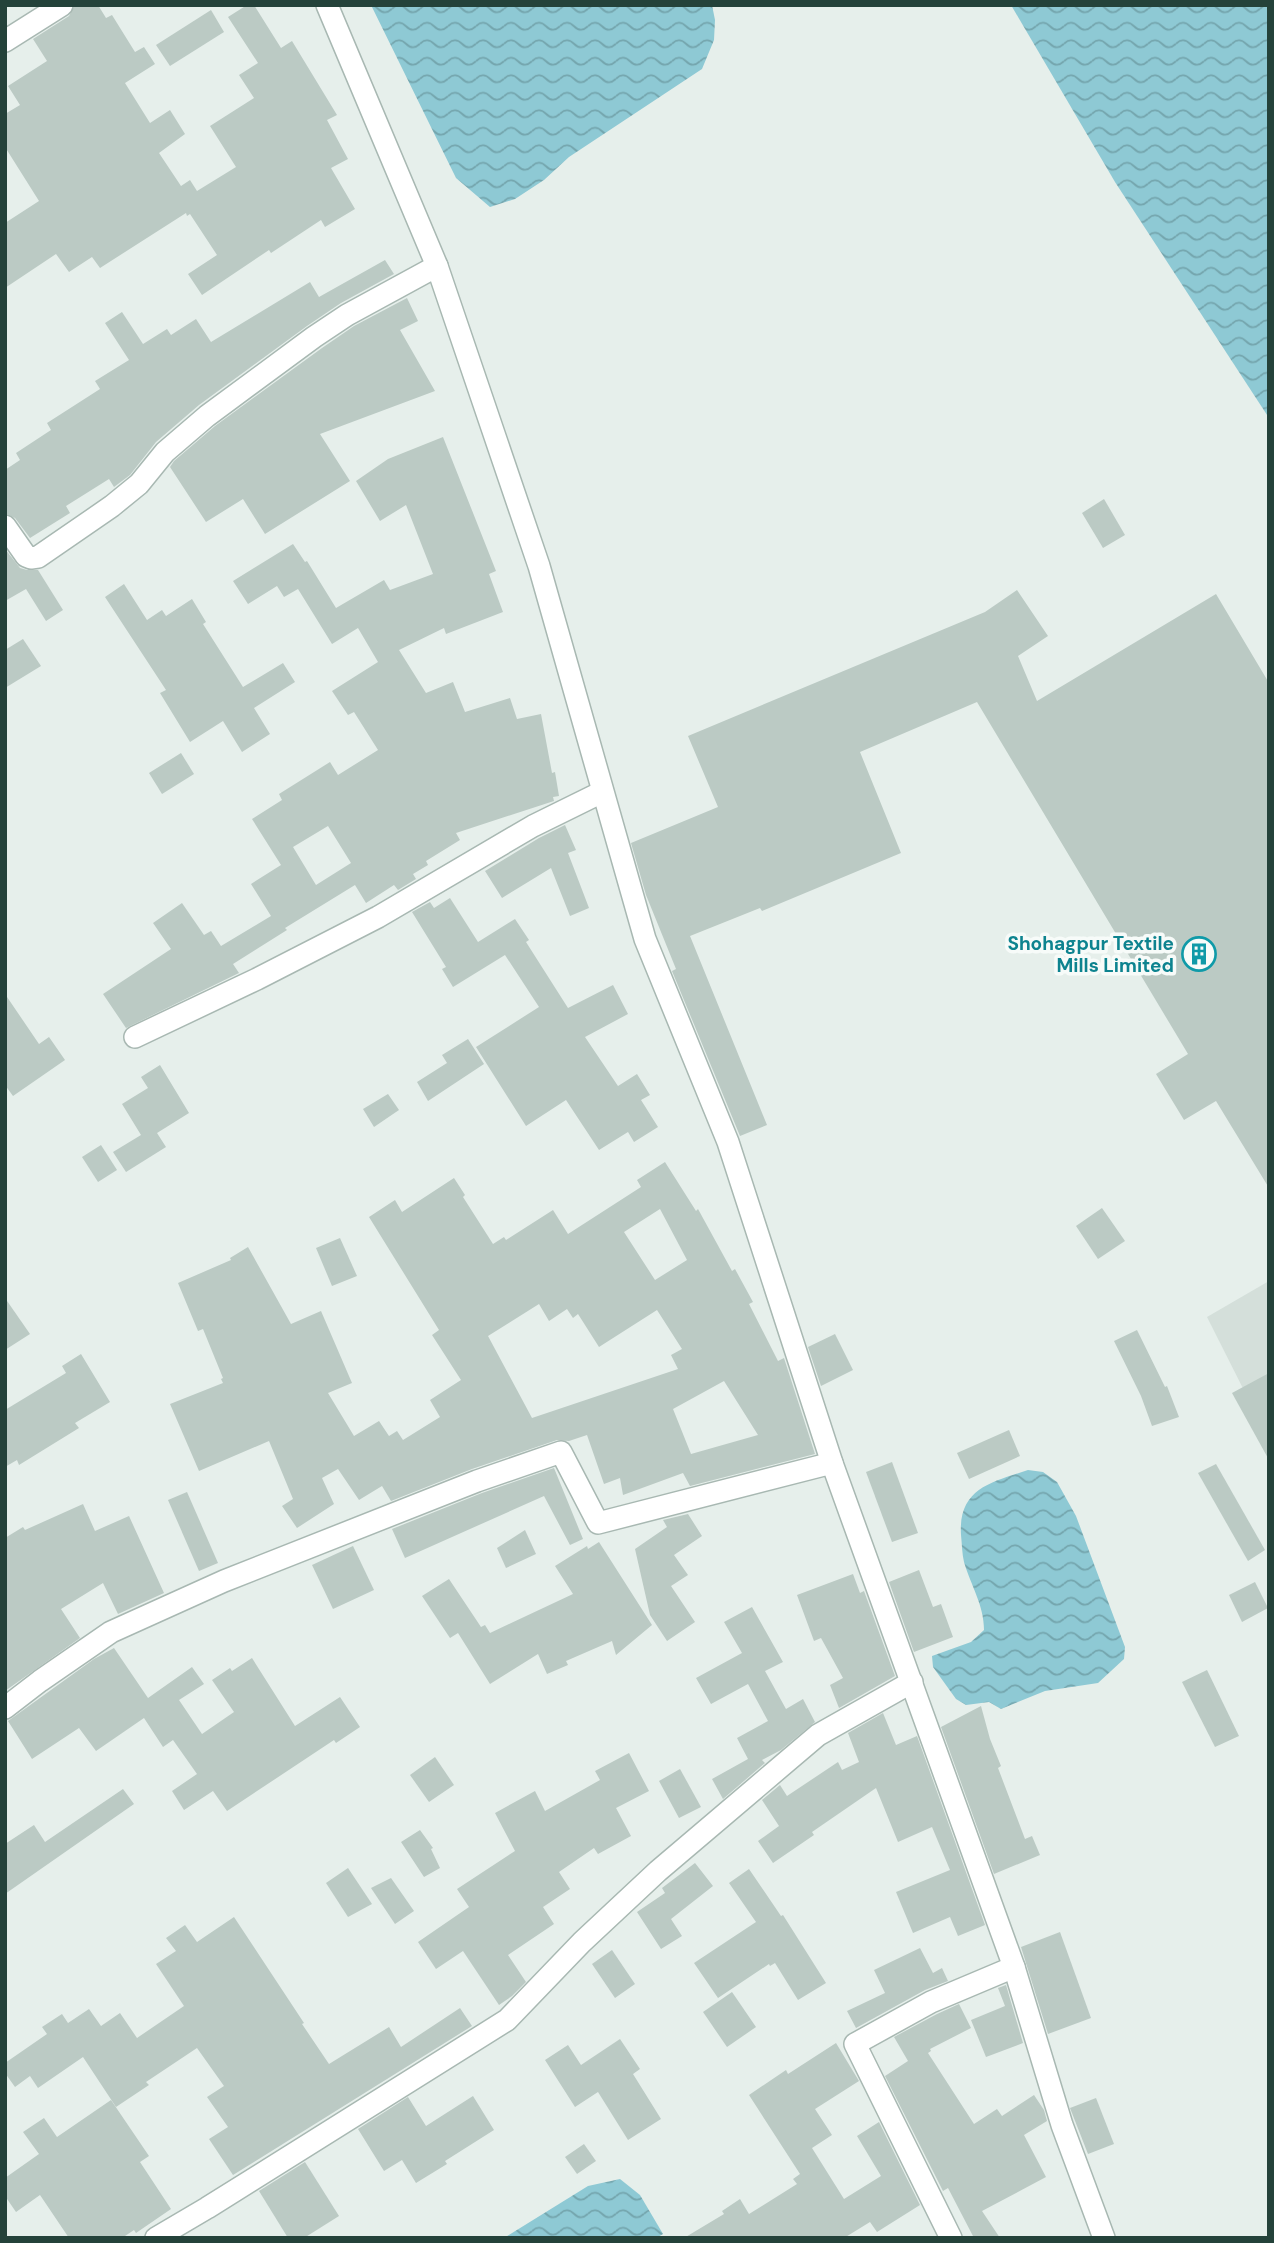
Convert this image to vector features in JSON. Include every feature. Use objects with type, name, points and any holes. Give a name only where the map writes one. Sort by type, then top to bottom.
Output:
[{"type":"street","points":[[5,41],[62,5]]},
{"type":"street","points":[[327,5],[437,266],[538,566],[645,939],[728,1142],[832,1463],[1014,1967],[1062,2125],[1104,2238]]},
{"type":"street","points":[[5,526],[26,556],[38,557],[112,506],[139,484],[165,452],[207,416],[314,337],[347,315],[437,266]]},
{"type":"street","points":[[135,1037],[378,917],[533,826],[601,792]]},
{"type":"street","points":[[5,1708],[111,1632],[224,1581],[477,1481],[561,1452],[598,1523],[832,1463]]},
{"type":"street","points":[[156,2238],[507,2020],[582,1942],[658,1871],[818,1735],[912,1682]]},
{"type":"street","points":[[951,2238],[855,2044],[931,2002],[1014,1967]]},
{"type":"shaded area","points":[[1269,1281],[1269,1440],[1207,1317]]},
{"type":"water","points":[[371,5],[712,5],[715,20],[714,40],[702,69],[569,157],[544,180],[515,199],[490,207],[456,178]]},
{"type":"water","points":[[1011,5],[1269,5],[1269,418],[1115,182]]},
{"type":"water","points":[[1028,1470],[1043,1472],[1057,1482],[1076,1516],[1125,1647],[1124,1659],[1098,1683],[1045,1691],[1001,1709],[989,1702],[966,1705],[956,1699],[933,1667],[932,1656],[971,1642],[984,1630],[980,1604],[963,1559],[961,1535],[965,1507],[971,1497],[990,1483]]},
{"type":"water","points":[[620,2179],[640,2195],[663,2234],[656,2238],[504,2238],[588,2186]]},
{"type":"building","points":[[75,5],[98,5],[106,18],[112,15],[135,52],[144,47],[155,64],[125,83],[150,123],[170,110],[185,134],[159,153],[181,186],[190,180],[197,191],[236,167],[210,126],[254,98],[239,75],[258,63],[228,17],[247,5],[254,5],[281,48],[292,41],[337,115],[327,120],[348,159],[331,168],[355,209],[325,227],[321,220],[271,253],[269,250],[202,295],[188,274],[217,255],[190,214],[187,216],[186,213],[100,268],[92,257],[69,272],[56,254],[5,288],[5,223],[39,201],[5,147],[5,114],[20,105],[8,86],[47,61],[33,39],[69,16]]},
{"type":"building","points":[[211,10],[224,32],[170,66],[156,45]]},
{"type":"building","points":[[385,260],[394,274],[341,303],[199,405],[156,442],[130,475],[114,487],[109,479],[66,506],[70,513],[30,538],[15,518],[5,513],[5,470],[20,460],[16,453],[51,430],[47,423],[100,389],[95,381],[129,360],[105,323],[122,312],[143,344],[167,329],[171,335],[196,319],[211,342],[310,282],[319,297]]},
{"type":"building","points":[[407,298],[418,321],[400,330],[435,391],[320,434],[350,481],[265,534],[243,499],[206,522],[170,467],[174,461],[215,426],[322,348],[354,326]]},
{"type":"building","points":[[443,437],[496,571],[489,574],[503,612],[446,634],[444,628],[399,650],[426,693],[453,682],[465,712],[510,698],[517,719],[541,714],[559,796],[553,797],[554,801],[456,833],[460,840],[426,861],[428,865],[413,874],[416,879],[398,890],[394,885],[366,903],[355,885],[233,964],[239,973],[126,1028],[103,994],[171,949],[153,923],[182,903],[204,935],[211,931],[221,946],[271,916],[251,884],[281,865],[252,819],[282,800],[279,794],[330,762],[338,775],[378,750],[354,712],[348,715],[332,691],[378,662],[358,628],[332,644],[298,589],[284,597],[277,586],[248,604],[233,581],[293,544],[305,562],[307,561],[336,608],[384,580],[390,590],[433,574],[406,505],[380,521],[356,481],[388,459]],"holes":[[[328,826],[351,863],[316,885],[293,847]]]},
{"type":"building","points":[[1104,499],[1125,535],[1103,548],[1082,513]]},
{"type":"building","points":[[5,549],[20,568],[38,570],[63,610],[46,621],[26,589],[5,601]]},
{"type":"building","points":[[124,584],[147,620],[162,610],[166,616],[192,599],[206,622],[203,624],[243,687],[283,663],[295,682],[254,708],[270,734],[242,752],[223,721],[190,742],[160,693],[166,690],[105,597]]},
{"type":"building","points":[[1017,590],[1048,636],[1018,656],[1037,701],[1216,594],[1269,683],[1269,1188],[1216,1101],[1184,1120],[1156,1074],[1188,1054],[977,702],[860,752],[901,853],[762,911],[760,908],[690,936],[767,1125],[740,1136],[672,971],[676,969],[646,895],[631,843],[718,807],[688,736],[985,612]]},
{"type":"building","points":[[23,639],[41,666],[5,688],[5,650]]},
{"type":"building","points":[[181,753],[194,774],[162,794],[149,773]]},
{"type":"building","points":[[565,825],[576,850],[568,853],[589,908],[570,916],[551,868],[502,898],[485,871]]},
{"type":"building","points":[[450,898],[478,942],[515,919],[529,940],[526,942],[568,1008],[613,985],[628,1014],[585,1037],[618,1086],[637,1074],[650,1095],[641,1100],[658,1127],[634,1142],[628,1132],[599,1150],[566,1100],[526,1126],[476,1047],[539,1007],[505,955],[453,987],[442,969],[446,967],[412,912],[430,902],[434,908]]},
{"type":"building","points":[[5,994],[39,1044],[49,1037],[65,1060],[13,1096],[5,1085]]},
{"type":"building","points":[[468,1039],[484,1064],[428,1101],[417,1082],[447,1063],[442,1055]]},
{"type":"building","points":[[160,1065],[189,1113],[157,1133],[166,1147],[126,1172],[113,1152],[141,1135],[122,1104],[148,1088],[141,1077]]},
{"type":"building","points":[[388,1094],[399,1110],[374,1127],[363,1109]]},
{"type":"building","points":[[101,1145],[117,1170],[98,1182],[82,1157]]},
{"type":"building","points":[[665,1162],[696,1211],[698,1209],[732,1271],[735,1269],[753,1302],[749,1304],[778,1361],[784,1358],[815,1454],[690,1486],[683,1473],[623,1495],[620,1478],[604,1484],[587,1435],[569,1441],[557,1440],[391,1501],[382,1486],[359,1500],[338,1469],[322,1478],[334,1504],[297,1528],[282,1506],[293,1499],[269,1441],[199,1471],[170,1404],[223,1383],[223,1378],[203,1329],[198,1331],[178,1283],[231,1260],[230,1258],[248,1247],[291,1324],[321,1311],[352,1383],[328,1393],[354,1436],[379,1421],[389,1436],[397,1431],[403,1440],[440,1417],[430,1400],[461,1380],[432,1335],[439,1330],[369,1217],[395,1200],[402,1212],[454,1178],[493,1244],[504,1237],[506,1240],[553,1210],[568,1234],[641,1187],[637,1180]],"holes":[[[660,1209],[687,1260],[655,1280],[624,1232]],[[539,1304],[549,1321],[567,1309],[573,1318],[578,1314],[599,1347],[657,1310],[682,1349],[671,1355],[678,1369],[532,1418],[488,1336]],[[724,1381],[758,1435],[691,1454],[673,1409]]]},
{"type":"building","points":[[1102,1208],[1125,1241],[1098,1259],[1076,1226]]},
{"type":"building","points":[[340,1238],[357,1276],[332,1286],[316,1248]]},
{"type":"building","points":[[5,1298],[30,1334],[5,1350]]},
{"type":"building","points":[[1137,1330],[1165,1387],[1167,1386],[1179,1417],[1152,1426],[1141,1396],[1114,1341]]},
{"type":"building","points":[[835,1334],[853,1370],[821,1386],[808,1347]]},
{"type":"building","points":[[81,1354],[110,1402],[75,1423],[79,1428],[19,1465],[17,1460],[5,1467],[5,1410],[66,1373],[62,1366]]},
{"type":"building","points":[[1269,1373],[1269,1460],[1232,1393]]},
{"type":"building","points":[[1009,1430],[1020,1456],[969,1479],[957,1453]]},
{"type":"building","points":[[892,1462],[918,1533],[892,1542],[866,1472]]},
{"type":"building","points":[[1216,1464],[1265,1550],[1248,1561],[1198,1473]]},
{"type":"building","points":[[554,1468],[583,1539],[570,1545],[544,1496],[405,1558],[392,1529]]},
{"type":"building","points":[[187,1492],[218,1563],[199,1571],[168,1500]]},
{"type":"building","points":[[83,1504],[95,1531],[129,1516],[164,1593],[118,1614],[103,1583],[61,1609],[80,1638],[5,1691],[5,1538],[23,1527],[25,1530]]},
{"type":"building","points":[[688,1514],[702,1536],[674,1555],[688,1575],[671,1586],[695,1622],[667,1641],[650,1615],[635,1549],[667,1527],[663,1520]]},
{"type":"building","points":[[525,1530],[536,1554],[506,1568],[497,1548]]},
{"type":"building","points":[[599,1542],[652,1625],[616,1655],[612,1641],[566,1661],[568,1665],[547,1674],[538,1654],[490,1684],[458,1633],[450,1638],[422,1596],[449,1579],[481,1627],[485,1625],[490,1633],[573,1594],[555,1566],[587,1546],[588,1549]]},
{"type":"building","points":[[353,1546],[374,1590],[333,1609],[312,1565]]},
{"type":"building","points":[[919,1570],[933,1607],[941,1604],[953,1637],[914,1652],[889,1582]]},
{"type":"building","points":[[853,1574],[860,1593],[864,1591],[895,1676],[839,1708],[830,1685],[843,1678],[821,1638],[814,1641],[797,1595]]},
{"type":"building","points":[[1255,1582],[1268,1608],[1242,1622],[1229,1595]]},
{"type":"building","points":[[752,1607],[783,1662],[765,1671],[786,1709],[803,1699],[815,1722],[781,1750],[762,1760],[765,1763],[723,1799],[712,1779],[748,1759],[737,1738],[768,1721],[748,1684],[711,1704],[696,1678],[742,1653],[724,1622]]},
{"type":"building","points":[[114,1648],[148,1698],[192,1667],[204,1684],[179,1700],[202,1734],[234,1712],[212,1680],[252,1658],[295,1726],[340,1697],[360,1727],[336,1743],[334,1740],[227,1811],[213,1791],[184,1810],[172,1791],[197,1774],[173,1740],[163,1747],[144,1718],[96,1751],[79,1728],[32,1759],[8,1721],[94,1659]]},
{"type":"building","points":[[1207,1670],[1239,1736],[1215,1747],[1182,1682]]},
{"type":"building","points":[[981,1706],[1001,1766],[998,1768],[1025,1839],[1032,1836],[1040,1855],[994,1874],[941,1727]]},
{"type":"building","points":[[883,1713],[896,1745],[917,1736],[985,1925],[958,1936],[950,1917],[913,1933],[896,1892],[950,1870],[932,1827],[898,1842],[876,1788],[812,1832],[814,1835],[773,1863],[758,1841],[779,1826],[762,1800],[780,1785],[787,1796],[838,1762],[842,1770],[859,1762],[848,1733]]},
{"type":"building","points":[[629,1753],[649,1791],[616,1808],[631,1836],[598,1854],[594,1848],[559,1872],[570,1889],[543,1907],[554,1924],[508,1955],[526,1982],[499,2005],[463,1951],[436,1969],[418,1942],[469,1907],[457,1889],[515,1851],[495,1813],[535,1791],[545,1811],[600,1780],[595,1771]]},
{"type":"building","points":[[435,1757],[454,1785],[429,1802],[410,1775]]},
{"type":"building","points":[[680,1769],[701,1807],[679,1818],[659,1781]]},
{"type":"building","points":[[123,1789],[134,1804],[5,1894],[5,1844],[34,1825],[45,1842]]},
{"type":"building","points":[[420,1830],[433,1848],[431,1849],[440,1868],[424,1877],[401,1842]]},
{"type":"building","points":[[695,1863],[713,1886],[671,1919],[682,1936],[661,1949],[637,1912],[665,1893],[662,1888]]},
{"type":"building","points":[[348,1868],[372,1904],[348,1917],[326,1883]]},
{"type":"building","points":[[749,1869],[781,1916],[783,1915],[826,1983],[798,2000],[775,1963],[770,1966],[769,1964],[718,1998],[694,1963],[756,1922],[729,1883]]},
{"type":"building","points":[[391,1878],[414,1911],[395,1924],[371,1888]]},
{"type":"building","points":[[234,1917],[329,2064],[389,2027],[401,2047],[460,2008],[472,2026],[233,2175],[209,2139],[228,2127],[207,2097],[224,2086],[197,2048],[146,2082],[149,2085],[116,2107],[83,2057],[38,2088],[30,2076],[15,2087],[5,2073],[5,2063],[47,2034],[42,2027],[62,2014],[68,2023],[89,2009],[101,2026],[120,2013],[137,2038],[184,2006],[156,1964],[176,1951],[166,1938],[185,1925],[197,1942]]},
{"type":"building","points":[[1060,1932],[1091,2018],[1048,2034],[1021,1947]]},
{"type":"building","points":[[920,1948],[933,1973],[942,1968],[948,1981],[925,1990],[856,2028],[847,2011],[885,1993],[874,1970]]},
{"type":"building","points":[[612,1950],[635,1984],[615,1998],[592,1964]]},
{"type":"building","points":[[1006,1985],[1023,2043],[986,2057],[971,2020],[1005,2006],[998,1988]]},
{"type":"building","points":[[732,1992],[756,2027],[727,2047],[703,2012]]},
{"type":"building","points":[[959,2004],[971,2028],[930,2049],[928,2053],[974,2124],[997,2109],[1002,2116],[1034,2095],[1044,2110],[1047,2121],[1024,2135],[1046,2177],[982,2211],[1000,2238],[974,2238],[948,2188],[943,2191],[885,2076],[908,2061],[894,2037]]},
{"type":"building","points":[[620,2039],[640,2069],[633,2074],[661,2119],[628,2140],[598,2092],[575,2107],[545,2060],[568,2045],[581,2065]]},
{"type":"building","points":[[836,2043],[859,2081],[815,2109],[832,2135],[812,2148],[844,2199],[881,2176],[857,2136],[879,2122],[920,2205],[877,2232],[870,2222],[844,2238],[684,2238],[724,2214],[722,2211],[740,2199],[749,2214],[797,2184],[793,2179],[800,2174],[749,2095],[786,2070],[788,2074]]},
{"type":"building","points":[[473,2096],[494,2130],[416,2183],[402,2160],[384,2171],[358,2129],[408,2097],[426,2126]]},
{"type":"building","points":[[1096,2098],[1114,2144],[1088,2154],[1070,2108]]},
{"type":"building","points":[[111,2100],[149,2156],[140,2162],[171,2209],[136,2233],[134,2230],[122,2238],[69,2238],[40,2195],[16,2212],[5,2196],[5,2178],[39,2154],[23,2132],[44,2118],[57,2137]]},
{"type":"building","points":[[584,2144],[596,2161],[577,2174],[565,2157]]},
{"type":"building","points":[[305,2162],[339,2216],[304,2238],[288,2238],[259,2191]]},
{"type":"place","name":"Shohagpur Textile Mills Limited","points":[[1199,954]]}]
